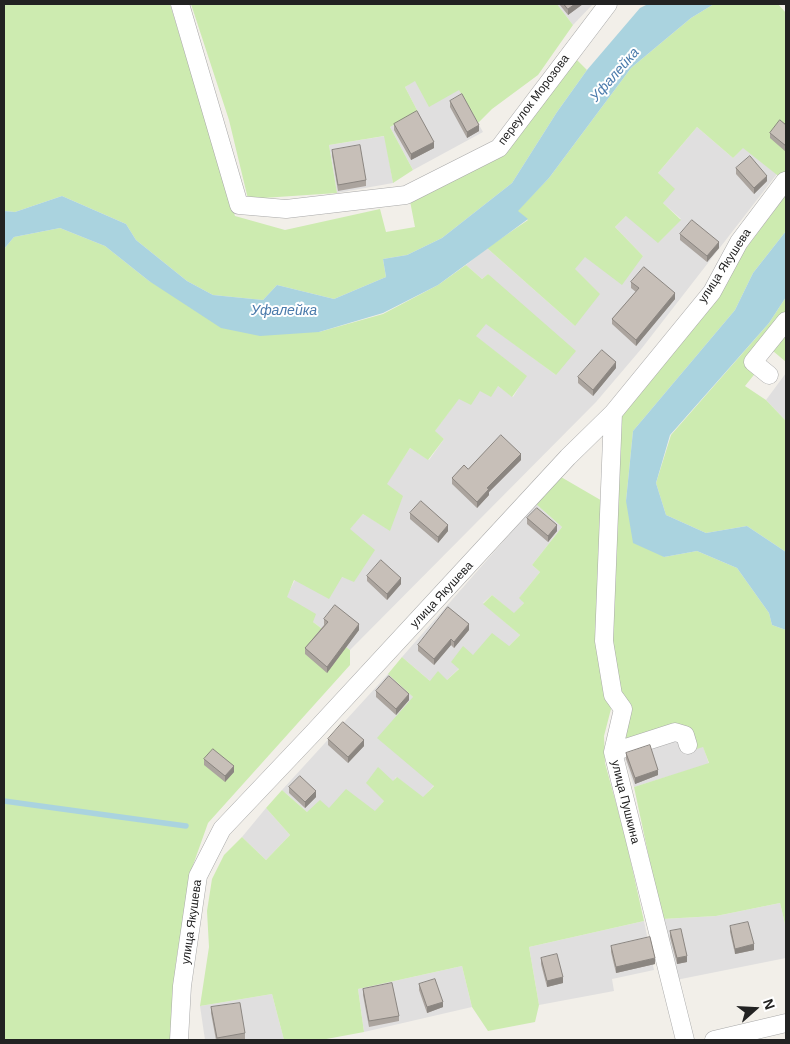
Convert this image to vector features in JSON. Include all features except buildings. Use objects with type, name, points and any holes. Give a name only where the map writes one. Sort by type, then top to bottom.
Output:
[{"type":"street","name":"переулок Морозова","points":[[180,4],[239,204],[286,209],[406,195],[499,148],[608,4]]},
{"type":"street","name":"улица Якушева","points":[[179,1040],[182,986],[198,876],[222,829],[313,734],[568,457],[613,413],[712,292],[739,242],[785,181]]},
{"type":"street","points":[[769,375],[753,362],[786,322]]},
{"type":"street","name":"улица Пушкина","points":[[613,413],[604,641],[613,695],[623,710],[613,752],[685,1040]]},
{"type":"street","points":[[613,752],[675,732],[685,735],[688,746]]},
{"type":"street","points":[[714,1040],[786,1024]]},
{"type":"shaded area","points":[[557,4],[593,4],[573,25]]},
{"type":"shaded area","points":[[415,80],[459,89],[483,132],[413,170],[390,127],[418,112],[405,87]]},
{"type":"shaded area","points":[[697,127],[733,158],[743,147],[777,174],[642,348],[596,402],[350,650],[313,622],[286,597],[295,580],[342,577],[354,581],[349,529],[363,514],[390,530],[386,484],[410,448],[429,460],[444,439],[434,432],[459,398],[498,386],[513,397],[526,376],[475,336],[486,323],[556,375],[488,274],[482,279],[466,265],[487,248],[575,326],[574,269],[585,256],[643,256],[615,227],[626,216],[681,219],[663,203],[658,173]]},
{"type":"shaded area","points":[[385,136],[393,183],[337,193],[329,145]]},
{"type":"shaded area","points":[[786,373],[786,421],[766,400]]},
{"type":"shaded area","points":[[536,504],[562,527],[532,565],[540,572],[520,597],[524,603],[514,614],[492,595],[483,603],[520,635],[509,646],[473,655],[447,680],[430,681],[402,657]]},
{"type":"shaded area","points":[[388,674],[413,697],[434,785],[423,798],[396,777],[384,801],[375,812],[328,808],[307,812],[282,790]]},
{"type":"shaded area","points":[[678,738],[703,746],[709,764],[634,787],[624,756]]},
{"type":"shaded area","points":[[266,808],[290,835],[266,860],[242,837]]},
{"type":"shaded area","points":[[780,903],[786,928],[786,958],[676,980],[662,919],[716,916]]},
{"type":"shaded area","points":[[644,921],[654,970],[612,979],[614,991],[539,1005],[529,947]]},
{"type":"shaded area","points":[[462,966],[472,1007],[364,1032],[358,989]]},
{"type":"shaded area","points":[[272,994],[284,1040],[205,1040],[200,1006]]},
{"type":"green space","points":[[4,4],[170,4],[235,216],[285,230],[380,209],[386,232],[415,227],[410,201],[502,154],[575,58],[587,70],[557,112],[512,183],[442,238],[407,255],[383,259],[386,277],[334,299],[277,285],[263,300],[213,295],[187,281],[136,240],[126,224],[62,196],[15,212],[4,211]]},
{"type":"green space","points":[[191,4],[557,4],[573,25],[538,75],[492,109],[478,123],[459,90],[429,107],[415,81],[405,87],[418,112],[390,127],[413,170],[393,183],[384,136],[329,145],[337,193],[248,199],[229,120]]},
{"type":"green space","points":[[714,4],[778,4],[786,13],[786,182],[743,148],[733,158],[697,127],[658,173],[675,189],[663,203],[681,220],[658,243],[626,216],[615,227],[643,256],[622,285],[585,257],[575,269],[600,294],[575,326],[487,248],[528,220],[517,211],[549,178],[631,68],[691,18]]},
{"type":"green space","points":[[786,195],[786,231],[753,273],[735,310],[633,431],[626,501],[664,557],[697,551],[737,568],[769,613],[772,625],[786,630],[786,928],[780,903],[716,916],[662,919],[634,787],[709,763],[703,747],[684,753],[678,738],[624,756],[629,709],[619,692],[610,637],[620,416]]},
{"type":"green space","points":[[60,228],[105,246],[149,281],[319,332],[383,314],[438,285],[466,265],[482,279],[488,274],[576,351],[556,375],[486,324],[476,336],[527,376],[512,397],[498,386],[491,397],[480,391],[471,405],[459,399],[435,431],[444,439],[428,460],[410,448],[387,484],[403,496],[390,531],[363,514],[350,529],[375,550],[354,582],[342,577],[329,599],[294,580],[287,597],[316,614],[313,622],[350,650],[350,665],[208,823],[192,868],[176,961],[170,1040],[4,1040],[4,249],[14,237]]},
{"type":"green space","points":[[786,297],[786,362],[773,351],[745,386],[766,400],[786,421],[786,552],[747,526],[706,533],[666,515],[656,483],[671,435],[769,323]]},
{"type":"green space","points":[[561,477],[604,502],[605,691],[611,709],[604,736],[605,763],[625,836],[644,921],[529,947],[539,1005],[535,1022],[488,1031],[472,1007],[462,966],[358,989],[364,1032],[321,1040],[284,1040],[272,994],[200,1006],[209,947],[207,911],[212,879],[224,855],[242,837],[266,860],[290,835],[266,808],[282,790],[307,812],[320,800],[329,808],[346,789],[375,811],[384,801],[366,783],[378,767],[393,781],[397,777],[423,797],[434,786],[377,738],[413,697],[388,674],[402,657],[430,681],[438,671],[447,680],[459,669],[451,662],[463,646],[473,655],[492,633],[509,646],[520,635],[483,604],[492,595],[514,613],[524,603],[519,598],[540,572],[532,565],[562,527],[536,504]]},
{"type":"water","name":"Уфалейка","points":[[648,4],[714,4],[691,18],[631,68],[549,178],[518,211],[528,219],[438,285],[383,313],[319,332],[260,336],[221,328],[149,281],[105,246],[60,228],[14,237],[4,249],[4,211],[15,212],[62,196],[126,224],[136,240],[187,281],[213,295],[263,300],[277,285],[334,299],[386,277],[383,259],[407,255],[442,238],[512,183],[557,112],[587,70],[640,8]]},
{"type":"water","points":[[786,231],[786,297],[769,323],[670,435],[656,483],[666,515],[706,533],[747,526],[786,552],[786,630],[772,625],[769,613],[737,568],[697,551],[664,557],[633,543],[626,501],[633,431],[735,310],[753,273]]},
{"type":"waterway","points":[[4,801],[186,826]]}]
